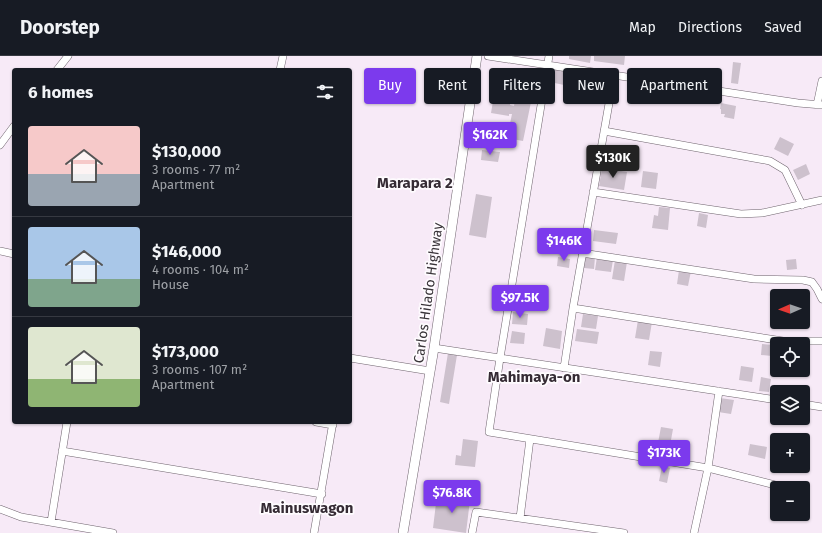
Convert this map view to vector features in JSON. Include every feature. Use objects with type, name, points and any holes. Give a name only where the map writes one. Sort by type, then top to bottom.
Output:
[{"type":"main road","name":"Carlos Hilado Highway","points":[[403,533],[434,348],[477,56]]},
{"type":"street","points":[[58,68],[68,56]]},
{"type":"street","points":[[280,68],[282,56]]},
{"type":"street","points":[[488,56],[572,68]]},
{"type":"street","points":[[549,56],[489,432],[708,468],[770,484]]},
{"type":"street","points":[[619,76],[790,102],[820,105],[822,81]]},
{"type":"street","points":[[564,368],[582,253],[609,104]]},
{"type":"street","points":[[0,145],[12,129]]},
{"type":"street","points":[[604,131],[770,161],[785,170],[802,205]]},
{"type":"street","points":[[593,192],[741,214],[762,214],[822,200]]},
{"type":"street","points":[[0,251],[12,254]]},
{"type":"street","points":[[582,253],[754,279],[803,280],[812,282],[822,299]]},
{"type":"street","points":[[573,308],[783,341],[822,341]]},
{"type":"street","points":[[434,348],[770,399]]},
{"type":"street","points":[[352,358],[430,370]]},
{"type":"street","points":[[694,533],[708,468],[718,391]]},
{"type":"street","points":[[810,405],[822,407]]},
{"type":"street","points":[[51,522],[67,424]]},
{"type":"street","points":[[314,533],[322,494],[333,424]]},
{"type":"street","points":[[520,518],[530,439]]},
{"type":"street","points":[[62,451],[322,494]]},
{"type":"street","points":[[0,509],[21,517],[51,522],[81,531],[113,533]]},
{"type":"street","points":[[472,533],[476,512],[624,533]]},
{"type":"building","points":[[569,56],[591,56],[590,63],[569,59]]},
{"type":"building","points":[[594,56],[625,56],[624,65],[594,61]]},
{"type":"building","points":[[733,62],[741,63],[738,84],[731,83]]},
{"type":"building","points":[[555,68],[563,69],[563,85],[555,83]]},
{"type":"building","points":[[722,103],[736,106],[734,119],[724,117],[725,114],[721,114],[720,109]]},
{"type":"building","points":[[492,104],[510,104],[514,106],[514,104],[531,104],[523,141],[507,138],[512,114],[509,114],[509,116],[491,113]]},
{"type":"building","points":[[780,137],[794,144],[788,156],[774,149]]},
{"type":"building","points":[[482,150],[500,152],[498,162],[481,160]]},
{"type":"building","points":[[806,164],[810,174],[798,180],[793,170]]},
{"type":"building","points":[[602,168],[627,172],[624,190],[599,186]]},
{"type":"building","points":[[643,171],[658,173],[656,189],[641,187]]},
{"type":"building","points":[[476,194],[492,197],[486,238],[469,235]]},
{"type":"building","points":[[659,207],[670,208],[668,230],[652,228],[654,215],[658,216]]},
{"type":"building","points":[[699,213],[708,215],[706,228],[697,226]]},
{"type":"building","points":[[594,230],[618,233],[616,244],[593,241]]},
{"type":"building","points":[[585,256],[595,257],[594,269],[584,268]]},
{"type":"building","points":[[558,257],[570,259],[569,268],[557,266]]},
{"type":"building","points":[[597,257],[613,260],[611,272],[595,270]]},
{"type":"building","points":[[796,259],[797,269],[787,270],[786,260]]},
{"type":"building","points":[[615,260],[627,262],[624,281],[612,279]]},
{"type":"building","points":[[679,270],[691,271],[688,286],[677,284]]},
{"type":"building","points":[[513,312],[528,314],[527,325],[512,324]]},
{"type":"building","points":[[583,314],[598,316],[596,329],[581,327]]},
{"type":"building","points":[[638,320],[652,322],[649,340],[635,338]]},
{"type":"building","points":[[546,328],[562,331],[560,349],[543,346]]},
{"type":"building","points":[[577,329],[599,332],[597,344],[575,341]]},
{"type":"building","points":[[512,331],[525,333],[524,344],[510,343]]},
{"type":"building","points":[[762,344],[770,345],[770,356],[761,355]]},
{"type":"building","points":[[650,351],[662,352],[660,367],[648,365]]},
{"type":"building","points":[[448,353],[457,355],[449,404],[440,402]]},
{"type":"building","points":[[741,366],[754,368],[752,382],[739,380]]},
{"type":"building","points":[[761,377],[771,379],[769,392],[759,391]]},
{"type":"building","points":[[720,398],[734,400],[731,414],[718,412]]},
{"type":"building","points":[[661,427],[673,429],[669,451],[657,448]]},
{"type":"building","points":[[463,439],[478,441],[475,467],[455,465],[456,455],[461,456]]},
{"type":"building","points":[[750,444],[767,447],[765,459],[748,455]]},
{"type":"building","points":[[662,466],[670,468],[667,483],[659,481]]},
{"type":"building","points":[[437,495],[470,500],[466,533],[433,528]]},
{"type":"district","name":"Marapara 2","points":[[415,183]]},
{"type":"district","name":"Mahimaya-on","points":[[534,377]]},
{"type":"district","name":"Mainuswagon","points":[[307,508]]}]
